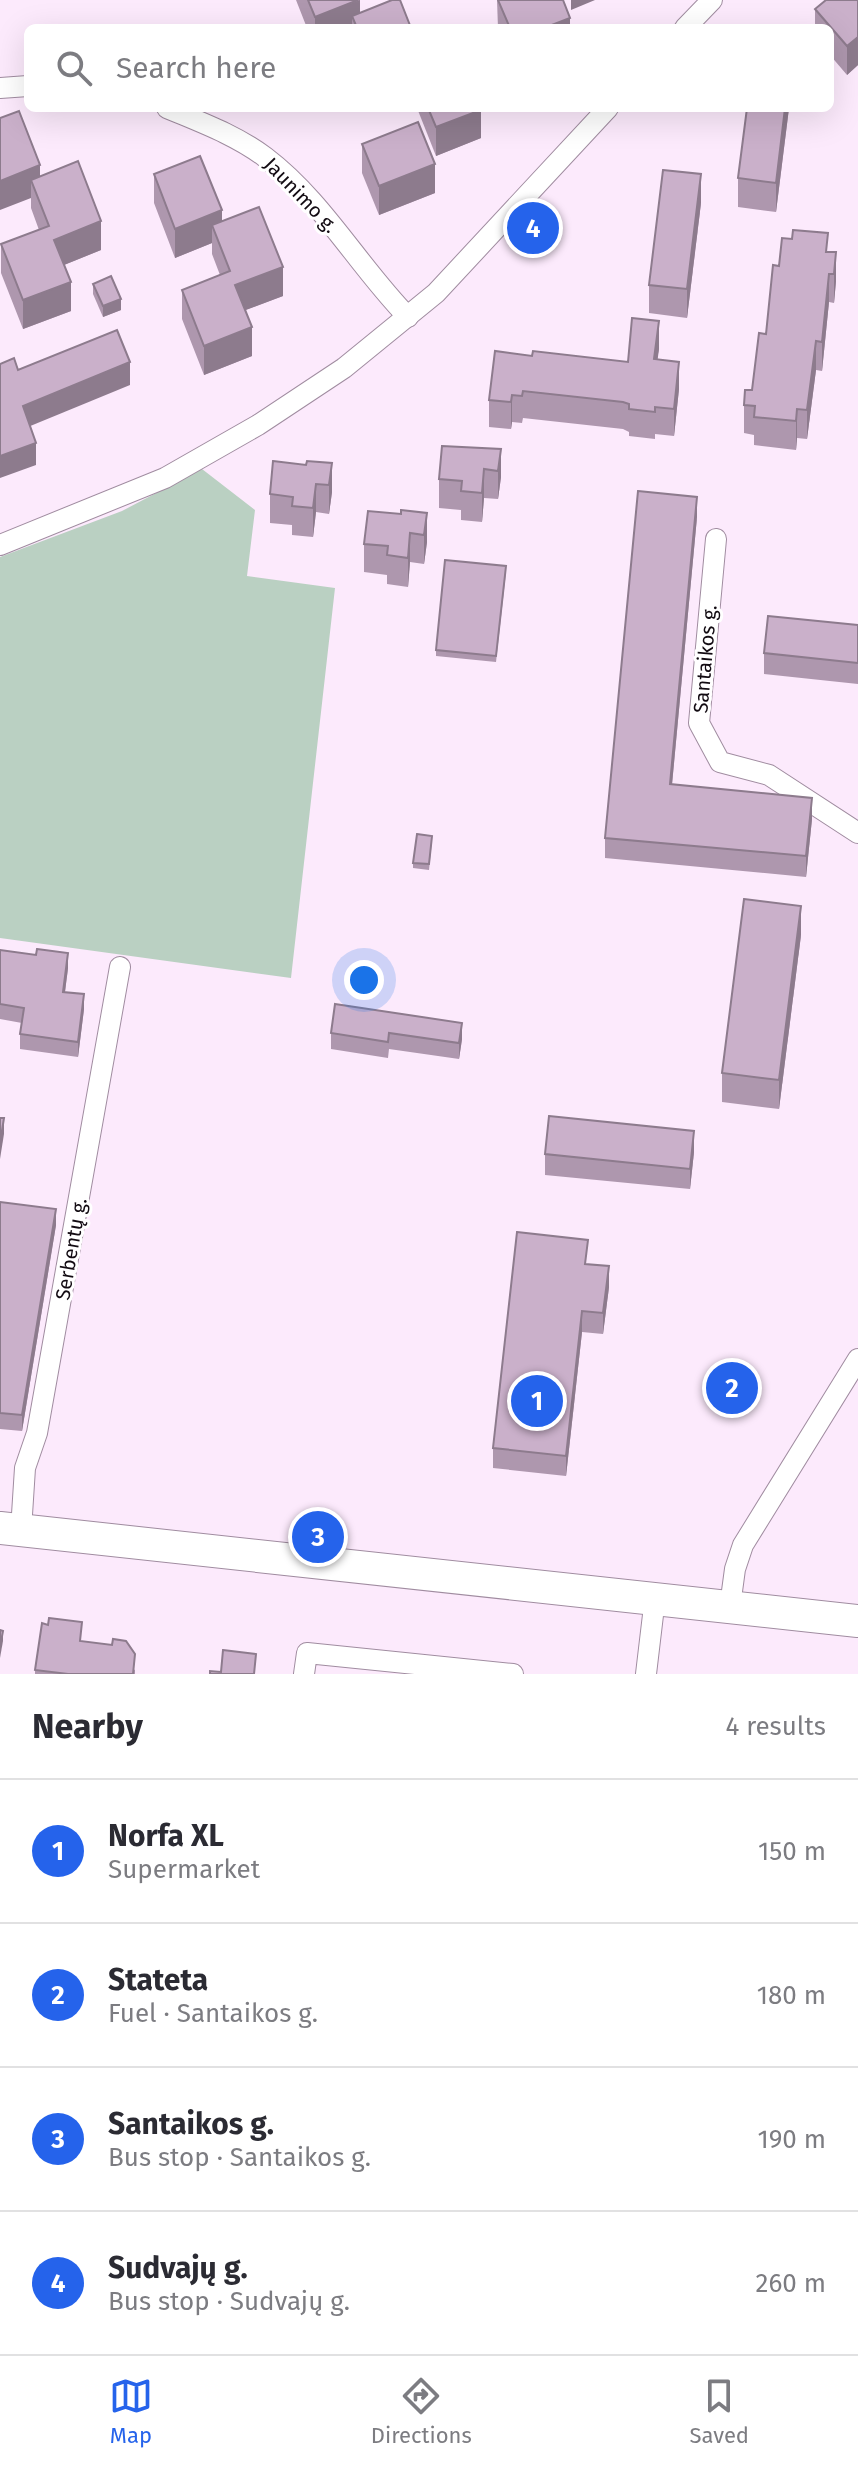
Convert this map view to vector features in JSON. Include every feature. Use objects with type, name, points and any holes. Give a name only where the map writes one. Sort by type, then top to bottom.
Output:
[{"type":"main road","points":[[10,1529],[858,1621]]},
{"type":"street","points":[[689,24],[712,0]]},
{"type":"street","points":[[0,88],[24,86]]},
{"type":"street","name":"Jaunimo g.","points":[[176,112],[231,136],[265,157],[310,198],[386,295],[408,317]]},
{"type":"street","points":[[0,545],[165,478],[303,397],[436,293],[604,112]]},
{"type":"street","name":"Santaikos g.","points":[[716,539],[699,723],[720,762],[769,775],[858,833]]},
{"type":"street","name":"Serbentų g.","points":[[10,1529],[40,1418],[120,967]]},
{"type":"street","points":[[730,1606],[735,1569],[743,1545],[858,1359]]},
{"type":"street","points":[[646,1674],[655,1598]]},
{"type":"street","points":[[304,1674],[307,1653],[513,1674]]},
{"type":"green space","points":[[202,469],[255,510],[247,576],[335,588],[291,978],[0,938],[0,557],[122,511]]},
{"type":"building","points":[[308,0],[358,0],[315,17]]},
{"type":"building","points":[[392,0],[400,0],[409,24],[355,24],[352,16]]},
{"type":"building","points":[[498,0],[563,0],[570,18],[554,24],[508,24]]},
{"type":"building","points":[[826,0],[858,0],[858,37],[847,46],[834,31],[834,24],[828,24],[815,9]]},
{"type":"building","points":[[19,111],[40,165],[0,181],[0,118]]},
{"type":"building","points":[[430,112],[476,112],[436,127]]},
{"type":"building","points":[[746,112],[785,112],[776,183],[738,178]]},
{"type":"building","points":[[418,122],[435,164],[379,186],[362,144]]},
{"type":"building","points":[[200,156],[222,210],[175,229],[154,174]]},
{"type":"building","points":[[78,161],[101,221],[54,240],[71,282],[23,300],[1,244],[49,226],[31,180]]},
{"type":"building","points":[[663,170],[701,174],[687,289],[649,285]]},
{"type":"building","points":[[259,207],[283,267],[235,285],[252,327],[204,346],[182,290],[230,271],[212,225]]},
{"type":"building","points":[[793,230],[828,233],[826,252],[836,252],[834,274],[829,274],[822,342],[816,341],[807,410],[797,409],[796,421],[754,417],[755,406],[744,405],[745,390],[752,390],[759,333],[766,334],[773,265],[779,266],[782,238],[792,239]]},
{"type":"building","points":[[111,276],[121,299],[103,306],[93,284]]},
{"type":"building","points":[[632,318],[659,321],[654,359],[679,362],[674,409],[655,407],[655,412],[629,409],[629,404],[623,402],[523,391],[522,396],[512,395],[511,402],[489,400],[495,351],[532,356],[533,351],[628,362]]},
{"type":"building","points":[[117,330],[130,362],[23,406],[36,443],[0,456],[0,364],[14,358],[18,370]]},
{"type":"building","points":[[442,446],[501,449],[498,471],[484,469],[482,493],[461,491],[462,481],[439,479]]},
{"type":"building","points":[[273,461],[306,465],[307,461],[332,463],[329,485],[316,484],[313,508],[292,506],[293,497],[270,494]]},
{"type":"building","points":[[638,491],[697,497],[670,784],[812,798],[806,856],[605,838]]},
{"type":"building","points":[[401,510],[427,513],[424,535],[410,533],[408,558],[387,555],[388,546],[364,544],[368,511],[401,514]]},
{"type":"building","points":[[445,560],[506,566],[496,656],[436,650]]},
{"type":"building","points":[[768,616],[858,625],[858,663],[764,653]]},
{"type":"building","points":[[417,834],[432,836],[429,864],[413,863]]},
{"type":"building","points":[[744,899],[801,906],[779,1080],[722,1073]]},
{"type":"building","points":[[37,949],[68,953],[63,992],[84,994],[78,1042],[20,1034],[24,1008],[0,1004],[0,950],[36,955]]},
{"type":"building","points":[[335,1004],[462,1023],[459,1043],[389,1033],[388,1042],[331,1033]]},
{"type":"building","points":[[549,1116],[694,1131],[690,1169],[545,1154]]},
{"type":"building","points":[[0,1118],[4,1118],[0,1143]]},
{"type":"building","points":[[0,1202],[56,1209],[22,1415],[0,1413]]},
{"type":"building","points":[[517,1232],[588,1240],[585,1264],[609,1266],[603,1313],[582,1311],[566,1456],[493,1448]]},
{"type":"building","points":[[49,1618],[82,1622],[80,1641],[112,1645],[113,1639],[126,1641],[135,1654],[133,1674],[68,1674],[35,1670],[42,1623],[48,1625]]},
{"type":"building","points":[[223,1650],[256,1654],[254,1674],[210,1674],[210,1671],[221,1672]]},
{"type":"place","name":"Sudvajų g.","points":[[533,228]]},
{"type":"place","name":"Stateta","points":[[732,1388]]},
{"type":"place","name":"Norfa XL","points":[[537,1401]]},
{"type":"place","name":"Santaikos g.","points":[[318,1537]]}]
